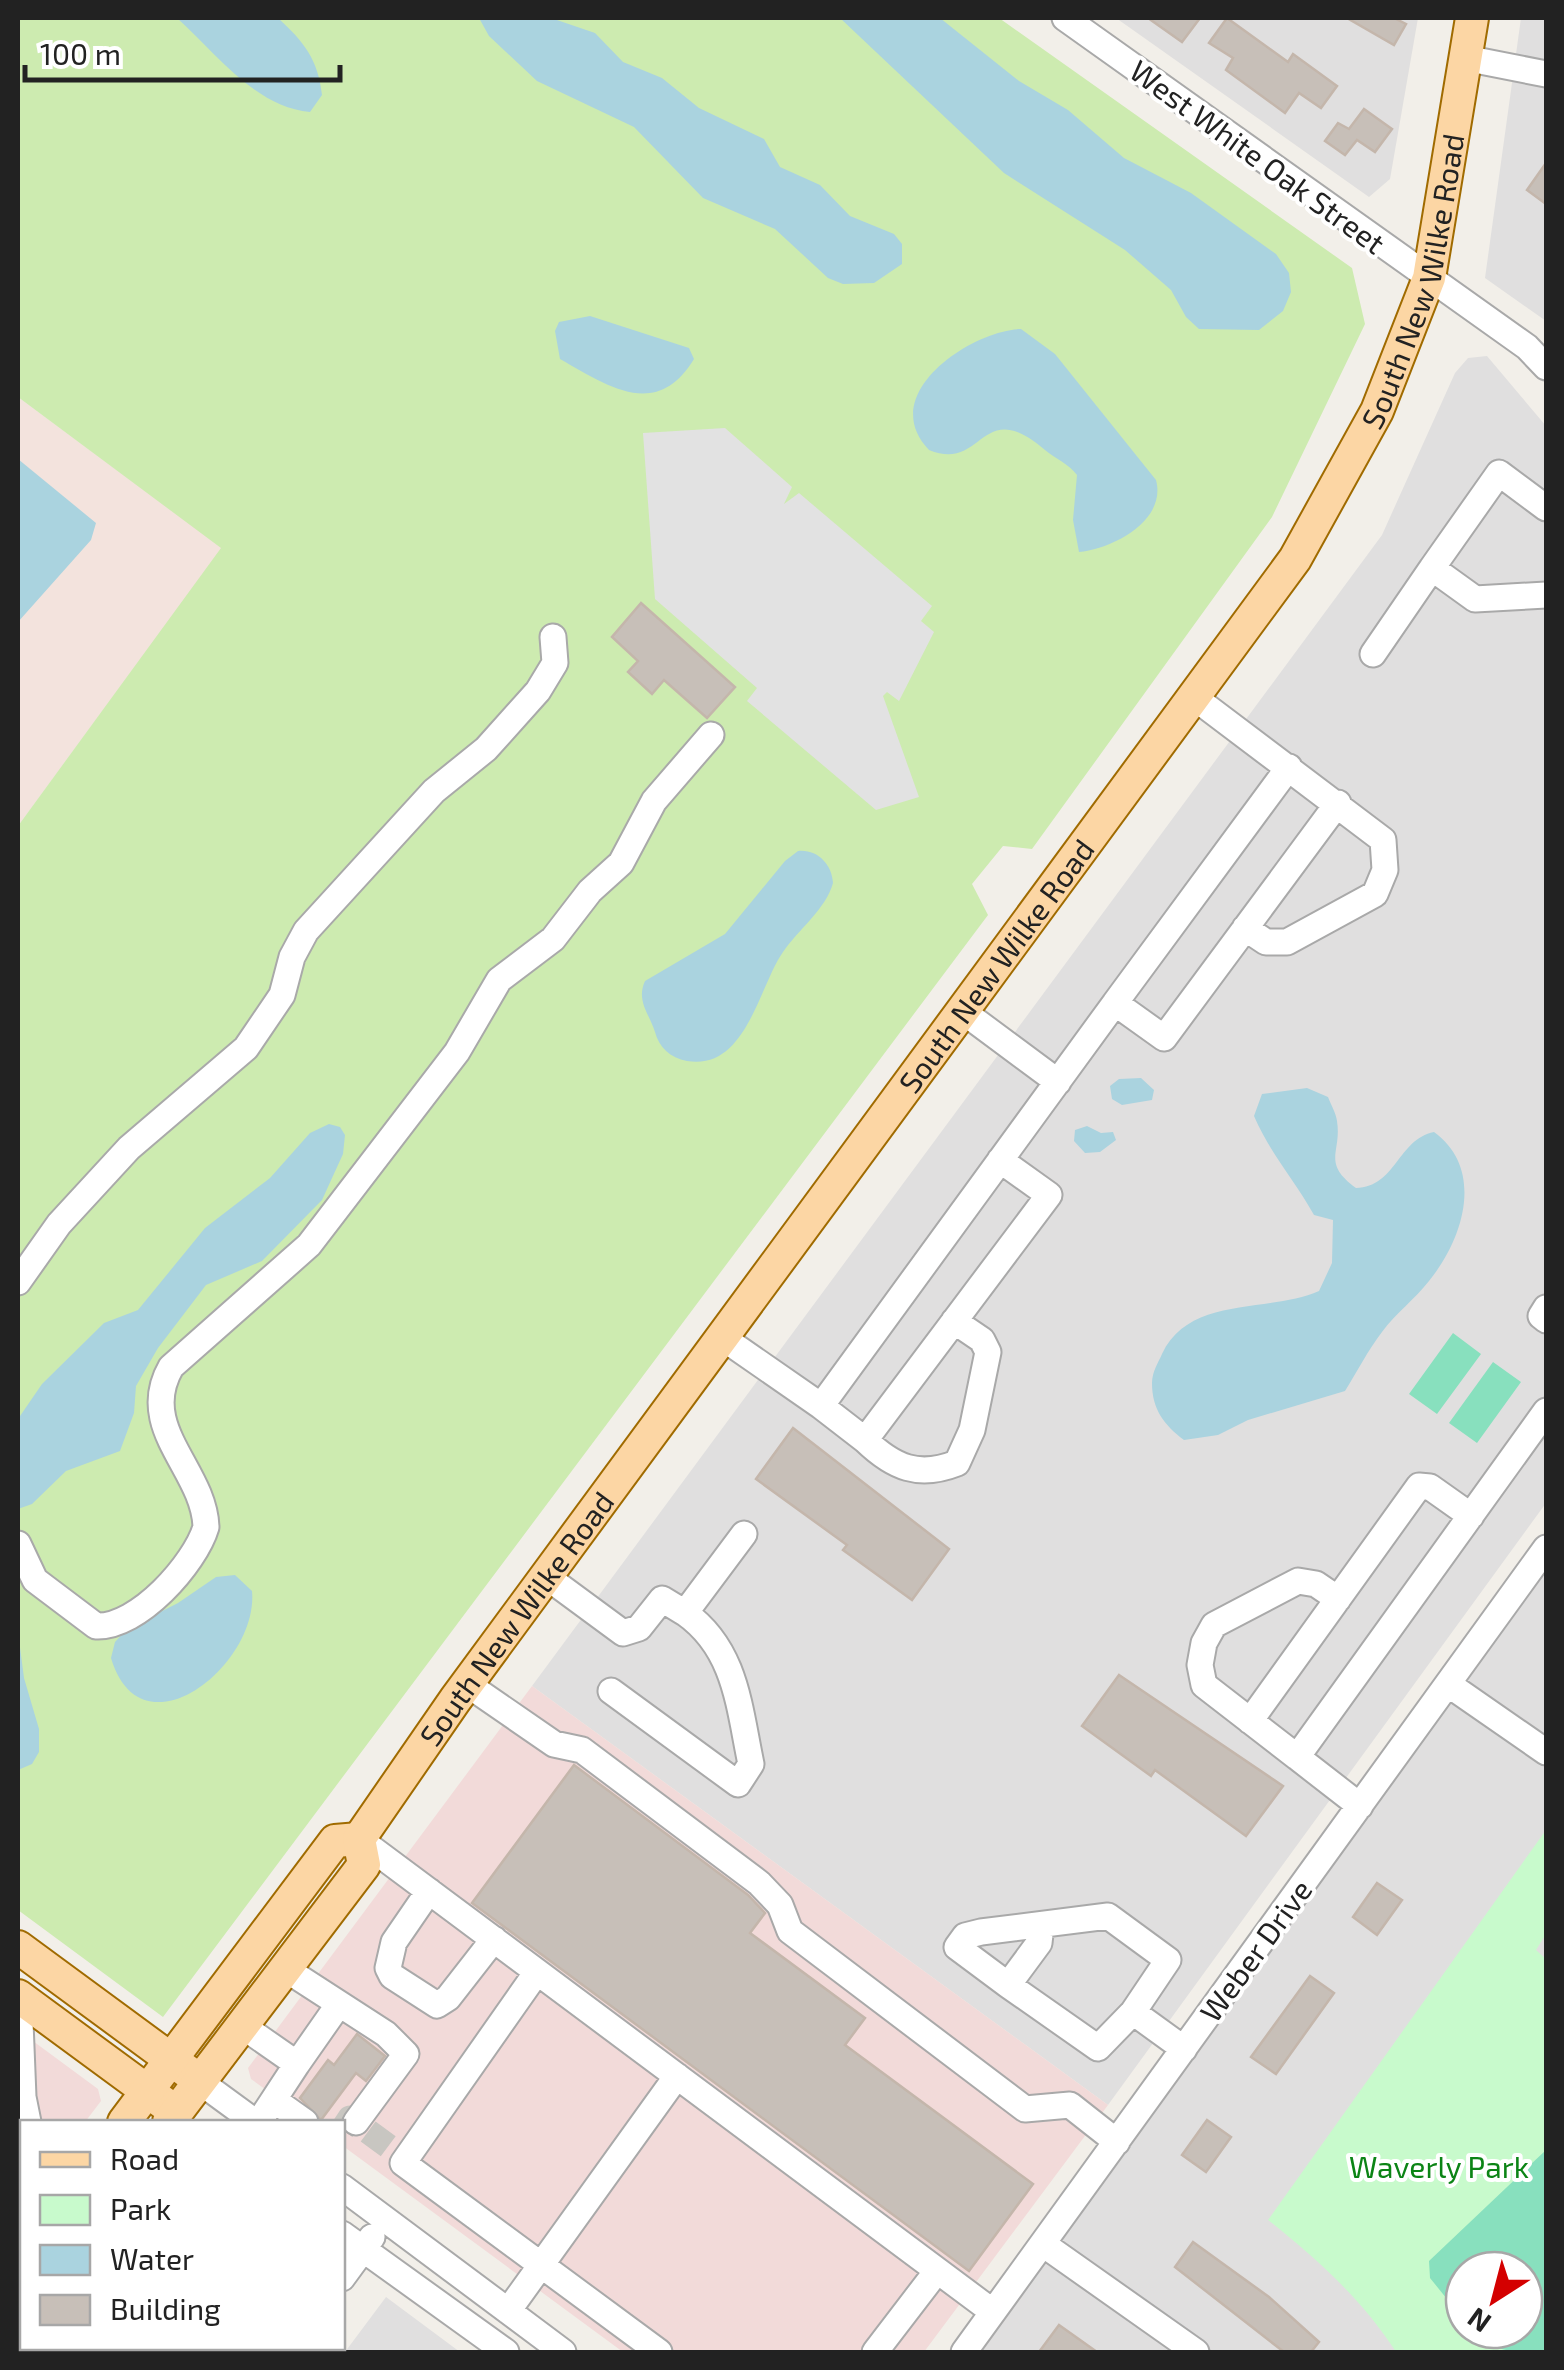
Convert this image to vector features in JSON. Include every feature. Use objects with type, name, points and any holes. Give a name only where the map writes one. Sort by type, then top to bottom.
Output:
[{"type":"main road","name":"South New Wilke Road","points":[[179,2119],[200,2081],[364,1865],[359,1839],[467,1684],[965,1013],[1294,560],[1376,411],[1429,278],[1472,18]]},
{"type":"main road","name":"South New Wilke Road","points":[[125,2120],[336,1842],[359,1839]]},
{"type":"main road","points":[[18,1947],[200,2081]]},
{"type":"main road","points":[[18,1996],[179,2119]]},
{"type":"street","name":"West White Oak Street","points":[[1065,18],[1526,346],[1546,367]]},
{"type":"street","points":[[1465,58],[1546,74]]},
{"type":"street","points":[[1373,654],[1499,473],[1546,508]]},
{"type":"street","points":[[1432,568],[1475,599],[1546,595]]},
{"type":"street","points":[[18,1282],[59,1224],[129,1148],[240,1056],[277,1004],[306,931],[434,792],[486,750],[521,701],[553,670],[553,637]]},
{"type":"street","points":[[1195,698],[1338,802],[1383,840],[1385,870],[1375,894],[1287,942],[1266,942],[1245,928]]},
{"type":"street","points":[[18,1544],[35,1580],[96,1626],[110,1625],[140,1610],[173,1586],[206,1527],[202,1507],[162,1421],[161,1392],[170,1367],[309,1245],[458,1052],[499,980],[552,939],[590,891],[621,863],[654,802],[711,735]]},
{"type":"street","points":[[820,1406],[1289,767]]},
{"type":"street","points":[[1115,1003],[1164,1038],[1338,802]]},
{"type":"street","points":[[965,1013],[1058,1082]]},
{"type":"street","points":[[865,1440],[1049,1195],[1000,1160]]},
{"type":"street","points":[[1546,1308],[1541,1316],[1546,1320]]},
{"type":"street","points":[[723,1338],[820,1406],[884,1458],[911,1472],[936,1471],[957,1462],[972,1430],[988,1352],[982,1340],[954,1321]]},
{"type":"street","points":[[1296,1757],[1471,1516],[1542,1428]]},
{"type":"street","points":[[1250,1722],[1418,1486],[1430,1487],[1471,1516]]},
{"type":"street","points":[[684,1614],[744,1534]]},
{"type":"street","name":"Weber Drive","points":[[964,2352],[1546,1548]]},
{"type":"street","points":[[546,1577],[623,1633],[638,1628],[662,1599],[699,1624],[730,1666],[751,1764],[738,1784],[611,1691]]},
{"type":"street","points":[[1338,1598],[1316,1584],[1298,1580],[1214,1625],[1200,1665],[1204,1685],[1360,1806]]},
{"type":"street","points":[[467,1684],[554,1744],[582,1750],[745,1872],[780,1905],[790,1930],[1025,2109],[1070,2105],[1117,2142]]},
{"type":"street","points":[[1448,1684],[1546,1752]]},
{"type":"street","points":[[359,1839],[993,2312]]},
{"type":"street","points":[[428,1890],[394,1942],[388,1968],[426,2002],[437,2004],[448,1998],[494,1939]]},
{"type":"street","points":[[1108,1916],[1168,1960],[1132,2012],[1098,2048],[957,1947],[966,1936],[1041,1925],[1108,1916]]},
{"type":"street","points":[[1008,1985],[1038,1943],[1041,1925]]},
{"type":"street","points":[[284,1968],[386,2034],[406,2054],[356,2122]]},
{"type":"street","points":[[537,1972],[403,2160],[659,2352]]},
{"type":"street","points":[[18,1996],[22,2097],[28,2120]]},
{"type":"street","points":[[259,2120],[339,2004]]},
{"type":"street","points":[[1132,2012],[1184,2050]]},
{"type":"street","points":[[241,2025],[297,2064]]},
{"type":"street","points":[[508,2310],[677,2076]]},
{"type":"street","points":[[200,2081],[254,2120]]},
{"type":"street","points":[[274,2100],[301,2120]]},
{"type":"street","points":[[345,2190],[563,2352]]},
{"type":"street","points":[[345,2268],[353,2242],[386,2220]]},
{"type":"street","points":[[353,2242],[506,2352]]},
{"type":"street","points":[[1044,2244],[1196,2352]]},
{"type":"street","points":[[875,2352],[938,2271]]},
{"type":"shaded area","points":[[1116,18],[1418,18],[1390,179],[1369,197]]},
{"type":"shaded area","points":[[1521,18],[1546,18],[1546,321],[1485,278]]},
{"type":"shaded area","points":[[1487,356],[1546,426],[1546,1503],[1108,2105],[532,1686],[1382,535],[1455,373],[1468,358]]},
{"type":"shaded area","points":[[18,397],[222,548],[18,826]]},
{"type":"shaded area","points":[[725,428],[792,487],[784,504],[799,493],[932,606],[921,621],[934,632],[899,701],[887,692],[883,696],[919,797],[876,810],[747,701],[757,688],[655,599],[643,433]]},
{"type":"shaded area","points":[[1546,1548],[1546,2352],[964,2352]]},
{"type":"shaded area","points":[[532,1686],[1108,2105],[924,2352],[623,2352],[345,2147],[345,2120],[308,2120],[251,2079],[248,2068]]},
{"type":"shaded area","points":[[18,2030],[98,2089],[101,2101],[87,2120],[20,2120],[18,2214]]},
{"type":"shaded area","points":[[386,2297],[460,2352],[345,2352]]},
{"type":"shaded area","points":[[204,2350],[207,2352],[35,2352]]},
{"type":"green space","points":[[18,18],[999,18],[1352,268],[1365,324],[1272,517],[1032,849],[1003,846],[972,884],[988,915],[163,2017],[18,1910],[18,826],[221,548],[18,397]]},
{"type":"green space","points":[[1453,1333],[1481,1354],[1437,1414],[1409,1394]]},
{"type":"green space","points":[[1493,1362],[1521,1382],[1477,1443],[1449,1423]]},
{"type":"green space","name":"Waverly Park","points":[[1546,1830],[1546,1934],[1536,1950],[1546,1959],[1546,2352],[1396,2352],[1368,2314],[1268,2220]]},
{"type":"green space","points":[[1546,2150],[1546,2352],[1506,2350],[1544,2350],[1544,2250],[1444,2250],[1444,2295],[1430,2278],[1429,2261]]},
{"type":"water","points":[[177,18],[278,18],[308,52],[322,95],[310,112],[272,100],[238,76]]},
{"type":"water","points":[[479,18],[551,18],[595,33],[623,62],[662,78],[699,108],[764,139],[780,167],[820,185],[850,216],[894,234],[902,244],[902,264],[874,283],[843,284],[828,278],[775,229],[703,198],[634,127],[537,81],[489,36]]},
{"type":"water","points":[[840,18],[940,18],[1019,81],[1068,110],[1124,158],[1191,193],[1276,254],[1289,273],[1291,292],[1283,311],[1259,330],[1199,329],[1186,317],[1171,290],[1125,250],[1004,173]]},
{"type":"water","points":[[590,316],[689,348],[694,359],[680,378],[664,389],[648,393],[614,387],[560,359],[555,331],[559,322]]},
{"type":"water","points":[[1021,329],[1055,354],[1156,480],[1153,508],[1145,520],[1121,539],[1079,552],[1073,520],[1077,475],[1024,435],[994,431],[961,452],[947,454],[929,450],[915,429],[914,408],[921,387],[936,369],[978,340]]},
{"type":"water","points":[[18,459],[96,523],[91,540],[18,622]]},
{"type":"water","points":[[798,851],[822,859],[833,883],[824,902],[783,952],[748,1023],[724,1053],[707,1061],[681,1060],[670,1054],[659,1042],[644,1007],[645,981],[725,934],[785,861]]},
{"type":"water","points":[[1141,1078],[1154,1090],[1152,1100],[1122,1105],[1112,1099],[1110,1086],[1119,1079]]},
{"type":"water","points":[[1307,1088],[1328,1097],[1337,1121],[1336,1164],[1356,1188],[1380,1180],[1412,1144],[1434,1132],[1450,1147],[1460,1165],[1464,1204],[1459,1225],[1441,1264],[1382,1332],[1345,1391],[1248,1420],[1218,1435],[1184,1440],[1160,1416],[1153,1392],[1154,1371],[1174,1335],[1211,1314],[1319,1291],[1332,1263],[1333,1220],[1314,1215],[1254,1116],[1262,1094]]},
{"type":"water","points":[[329,1124],[340,1127],[345,1135],[343,1154],[322,1200],[262,1261],[206,1285],[158,1348],[136,1386],[134,1413],[120,1451],[66,1471],[32,1504],[18,1509],[18,1419],[42,1384],[104,1323],[138,1310],[205,1228],[270,1178],[310,1133]]},
{"type":"water","points":[[1087,1126],[1101,1133],[1113,1132],[1116,1140],[1100,1152],[1085,1153],[1074,1141],[1075,1130]]},
{"type":"water","points":[[235,1575],[252,1591],[249,1619],[237,1647],[218,1671],[195,1690],[171,1701],[147,1701],[126,1687],[111,1658],[115,1642],[127,1629],[178,1603],[216,1577]]},
{"type":"water","points":[[18,1632],[24,1678],[39,1729],[39,1752],[32,1764],[18,1770]]},
{"type":"building","points":[[1148,18],[1200,18],[1182,42]]},
{"type":"building","points":[[1227,18],[1288,62],[1293,54],[1337,86],[1321,108],[1299,93],[1285,113],[1226,70],[1233,58],[1209,43]]},
{"type":"building","points":[[1347,18],[1394,18],[1406,24],[1394,45]]},
{"type":"building","points":[[1364,109],[1392,129],[1375,152],[1357,140],[1345,155],[1325,141],[1338,123],[1349,129]]},
{"type":"building","points":[[1546,163],[1546,204],[1527,190]]},
{"type":"building","points":[[641,603],[735,687],[707,718],[664,680],[652,694],[628,672],[638,661],[612,637]]},
{"type":"building","points":[[793,1428],[949,1549],[912,1600],[843,1550],[847,1545],[756,1479]]},
{"type":"building","points":[[1119,1675],[1283,1786],[1246,1836],[1155,1770],[1151,1776],[1082,1726]]},
{"type":"building","points":[[574,1765],[748,1895],[765,1913],[750,1933],[865,2018],[845,2045],[1033,2184],[969,2271],[472,1903]]},
{"type":"building","points":[[1377,1883],[1402,1900],[1377,1935],[1353,1917]]},
{"type":"building","points":[[1310,1976],[1334,1993],[1276,2074],[1251,2057]]},
{"type":"building","points":[[357,2034],[385,2056],[366,2081],[356,2073],[321,2120],[300,2098],[328,2060],[334,2065]]},
{"type":"building","points":[[1207,2120],[1231,2137],[1206,2172],[1182,2155]]},
{"type":"building","points":[[1193,2242],[1269,2297],[1319,2342],[1311,2352],[1284,2352],[1175,2267]]},
{"type":"building","points":[[1059,2325],[1097,2352],[1039,2352]]},
{"type":"tunnel","points":[[345,2126],[350,2118],[404,2158]]}]
